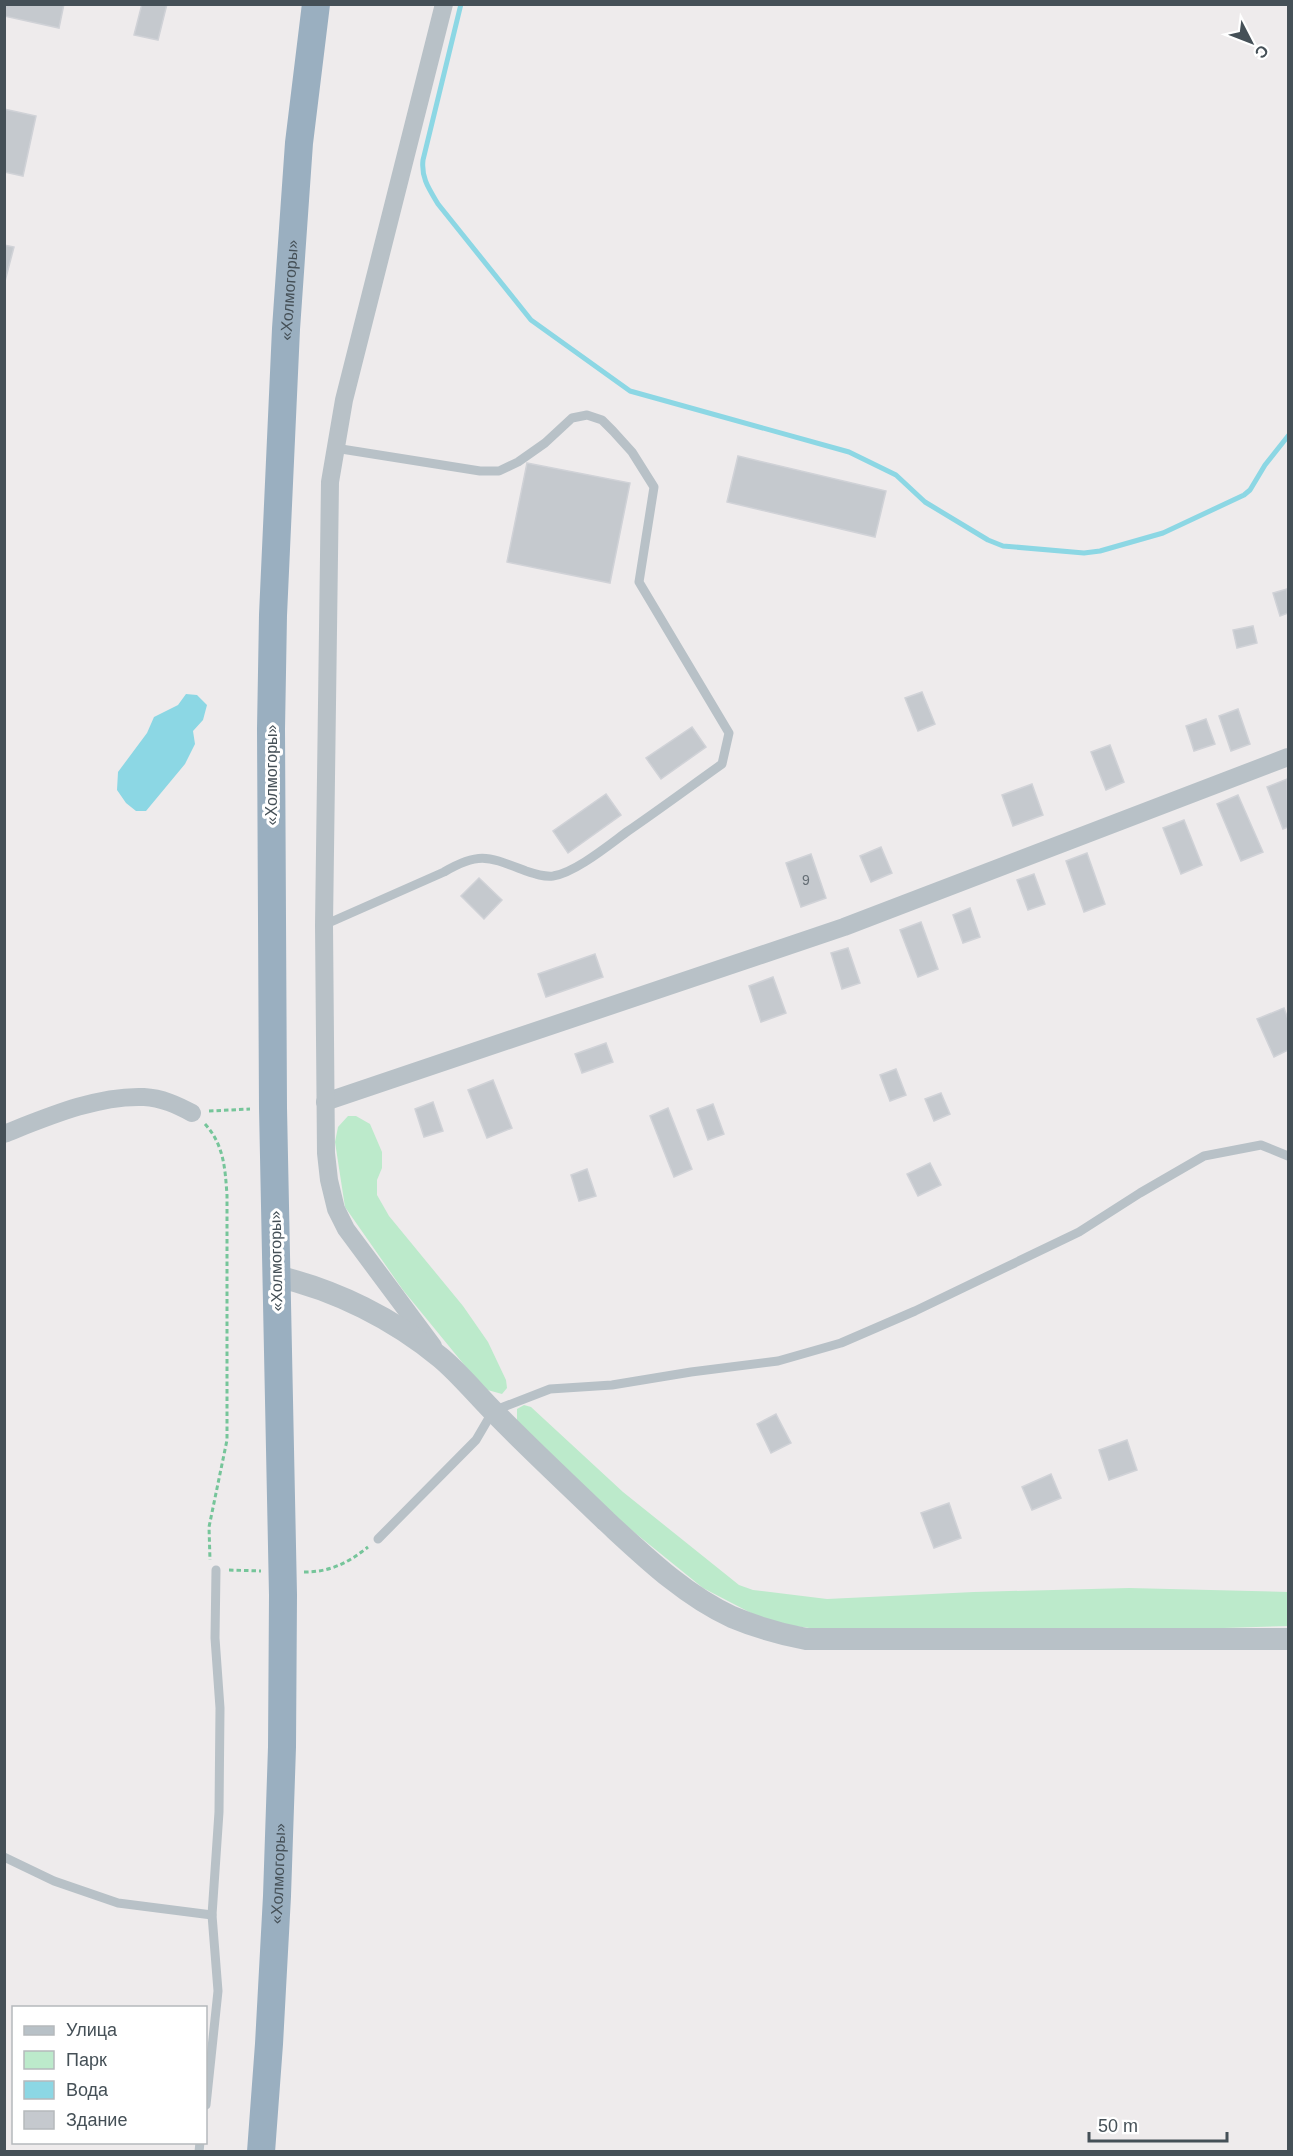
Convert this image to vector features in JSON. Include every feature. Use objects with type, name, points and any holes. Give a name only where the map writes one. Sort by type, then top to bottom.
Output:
[{"type":"highway","name":"«Холмогоры»","points":[[261,2151],[277,1896],[282,1747],[283,1595],[276,1276],[271,729],[273,615],[287,317],[299,143],[316,4]]},
{"type":"street","points":[[442,1359],[353,1240],[336,1209],[326,1153],[324,924],[328,508],[335,448],[365,312],[444,4]]},
{"type":"street","points":[[325,1102],[844,927],[1288,757]]},
{"type":"street","points":[[4,1134],[59,1112],[111,1100],[144,1097],[170,1101],[192,1113]]},
{"type":"street","points":[[276,1276],[320,1288],[376,1314],[415,1338],[442,1359],[543,1461],[657,1567],[695,1595],[730,1616],[770,1631],[806,1639],[1288,1638]]},
{"type":"street","points":[[376,1314],[392,1291]]},
{"type":"lane","points":[[324,924],[444,872],[462,861],[477,857],[492,858],[535,874],[552,876],[564,873],[596,854],[722,764],[729,733],[639,582],[654,487],[632,452],[602,420],[587,415],[572,418],[545,443],[518,462],[499,471],[480,471],[335,448]]},
{"type":"lane","points":[[378,1539],[476,1440],[493,1411],[550,1389],[612,1386],[778,1360],[841,1343],[915,1311],[1079,1232],[1204,1156],[1261,1144],[1288,1156]]},
{"type":"lane","points":[[207,2095],[219,1991],[212,1915],[218,1823],[220,1708],[215,1638],[216,1570]]},
{"type":"lane","points":[[4,1857],[54,1881],[118,1903],[212,1915]]},
{"type":"path","points":[[192,1113],[206,1125],[217,1140],[224,1159],[227,1195],[227,1440],[209,1527]]},
{"type":"green space","points":[[348,1116],[356,1116],[370,1124],[382,1152],[382,1168],[377,1180],[377,1195],[389,1216],[463,1306],[488,1342],[506,1380],[507,1388],[502,1394],[484,1389],[403,1290],[345,1207],[335,1142],[338,1127]]},
{"type":"green space","points":[[524,1405],[531,1407],[623,1492],[739,1585],[753,1590],[827,1599],[1129,1588],[1288,1592],[1288,1626],[1159,1630],[841,1632],[770,1623],[703,1588],[608,1511],[517,1424],[517,1409]]},
{"type":"water","points":[[186,694],[197,695],[207,705],[203,720],[193,731],[195,744],[185,764],[146,811],[136,811],[126,803],[117,790],[118,772],[147,733],[154,717],[178,705]]},
{"type":"building","points":[[4,4],[64,4],[59,28],[4,16]]},
{"type":"building","points":[[142,4],[167,4],[158,40],[134,35]]},
{"type":"building","points":[[4,109],[36,116],[23,176],[4,172]]},
{"type":"building","points":[[4,245],[14,247],[4,285]]},
{"type":"building","points":[[738,456],[886,491],[875,537],[727,502]]},
{"type":"building","points":[[527,463],[630,483],[610,583],[507,562]]},
{"type":"building","points":[[1287,589],[1288,613],[1280,616],[1273,593]]},
{"type":"building","points":[[1253,626],[1257,643],[1237,648],[1233,630]]},
{"type":"building","points":[[922,692],[935,724],[918,731],[905,698]]},
{"type":"building","points":[[1238,709],[1250,744],[1231,751],[1219,716]]},
{"type":"building","points":[[1206,719],[1215,744],[1194,751],[1186,726]]},
{"type":"building","points":[[692,727],[706,747],[661,779],[646,758]]},
{"type":"building","points":[[1110,745],[1124,782],[1106,790],[1091,752]]},
{"type":"building","points":[[1287,779],[1288,827],[1283,829],[1267,787]]},
{"type":"building","points":[[1032,784],[1043,815],[1013,826],[1002,795]]},
{"type":"building","points":[[606,794],[621,815],[568,853],[553,831]]},
{"type":"building","points":[[1238,795],[1263,852],[1241,861],[1217,804]]},
{"type":"building","points":[[1184,820],[1202,865],[1181,874],[1163,828]]},
{"type":"building","points":[[881,847],[892,873],[871,882],[860,856]]},
{"type":"building","points":[[1087,853],[1105,904],[1084,912],[1066,861]]},
{"type":"building","points":[[811,854],[826,898],[801,907],[786,863]]},
{"type":"building","points":[[1034,874],[1045,904],[1028,910],[1017,880]]},
{"type":"building","points":[[479,878],[502,900],[484,919],[461,896]]},
{"type":"building","points":[[970,908],[980,937],[963,943],[953,915]]},
{"type":"building","points":[[921,922],[938,969],[918,977],[900,930]]},
{"type":"building","points":[[848,948],[860,983],[842,989],[831,953]]},
{"type":"building","points":[[595,954],[603,977],[546,997],[538,974]]},
{"type":"building","points":[[773,977],[786,1013],[761,1022],[749,986]]},
{"type":"building","points":[[1284,1008],[1288,1019],[1288,1050],[1274,1057],[1257,1019]]},
{"type":"building","points":[[606,1043],[613,1062],[582,1073],[575,1054]]},
{"type":"building","points":[[896,1069],[906,1095],[890,1101],[880,1075]]},
{"type":"building","points":[[493,1080],[512,1128],[487,1138],[468,1090]]},
{"type":"building","points":[[941,1093],[950,1114],[934,1121],[925,1099]]},
{"type":"building","points":[[433,1102],[443,1131],[424,1137],[415,1109]]},
{"type":"building","points":[[713,1104],[724,1134],[708,1140],[697,1110]]},
{"type":"building","points":[[668,1108],[692,1169],[674,1177],[650,1116]]},
{"type":"building","points":[[930,1163],[941,1185],[918,1196],[907,1174]]},
{"type":"building","points":[[587,1169],[596,1196],[579,1201],[571,1175]]},
{"type":"building","points":[[776,1414],[791,1443],[771,1453],[757,1424]]},
{"type":"building","points":[[1127,1440],[1137,1470],[1109,1480],[1099,1450]]},
{"type":"building","points":[[1051,1474],[1061,1498],[1032,1510],[1022,1487]]},
{"type":"building","points":[[949,1503],[961,1538],[934,1548],[921,1513]]},
{"type":"waterway","points":[[461,4],[423,160],[426,183],[438,204],[531,320],[630,391],[849,452],[896,475],[925,502],[988,540],[1003,546],[1084,553],[1100,551],[1163,533],[1244,495],[1250,490],[1265,465],[1288,436]]}]
